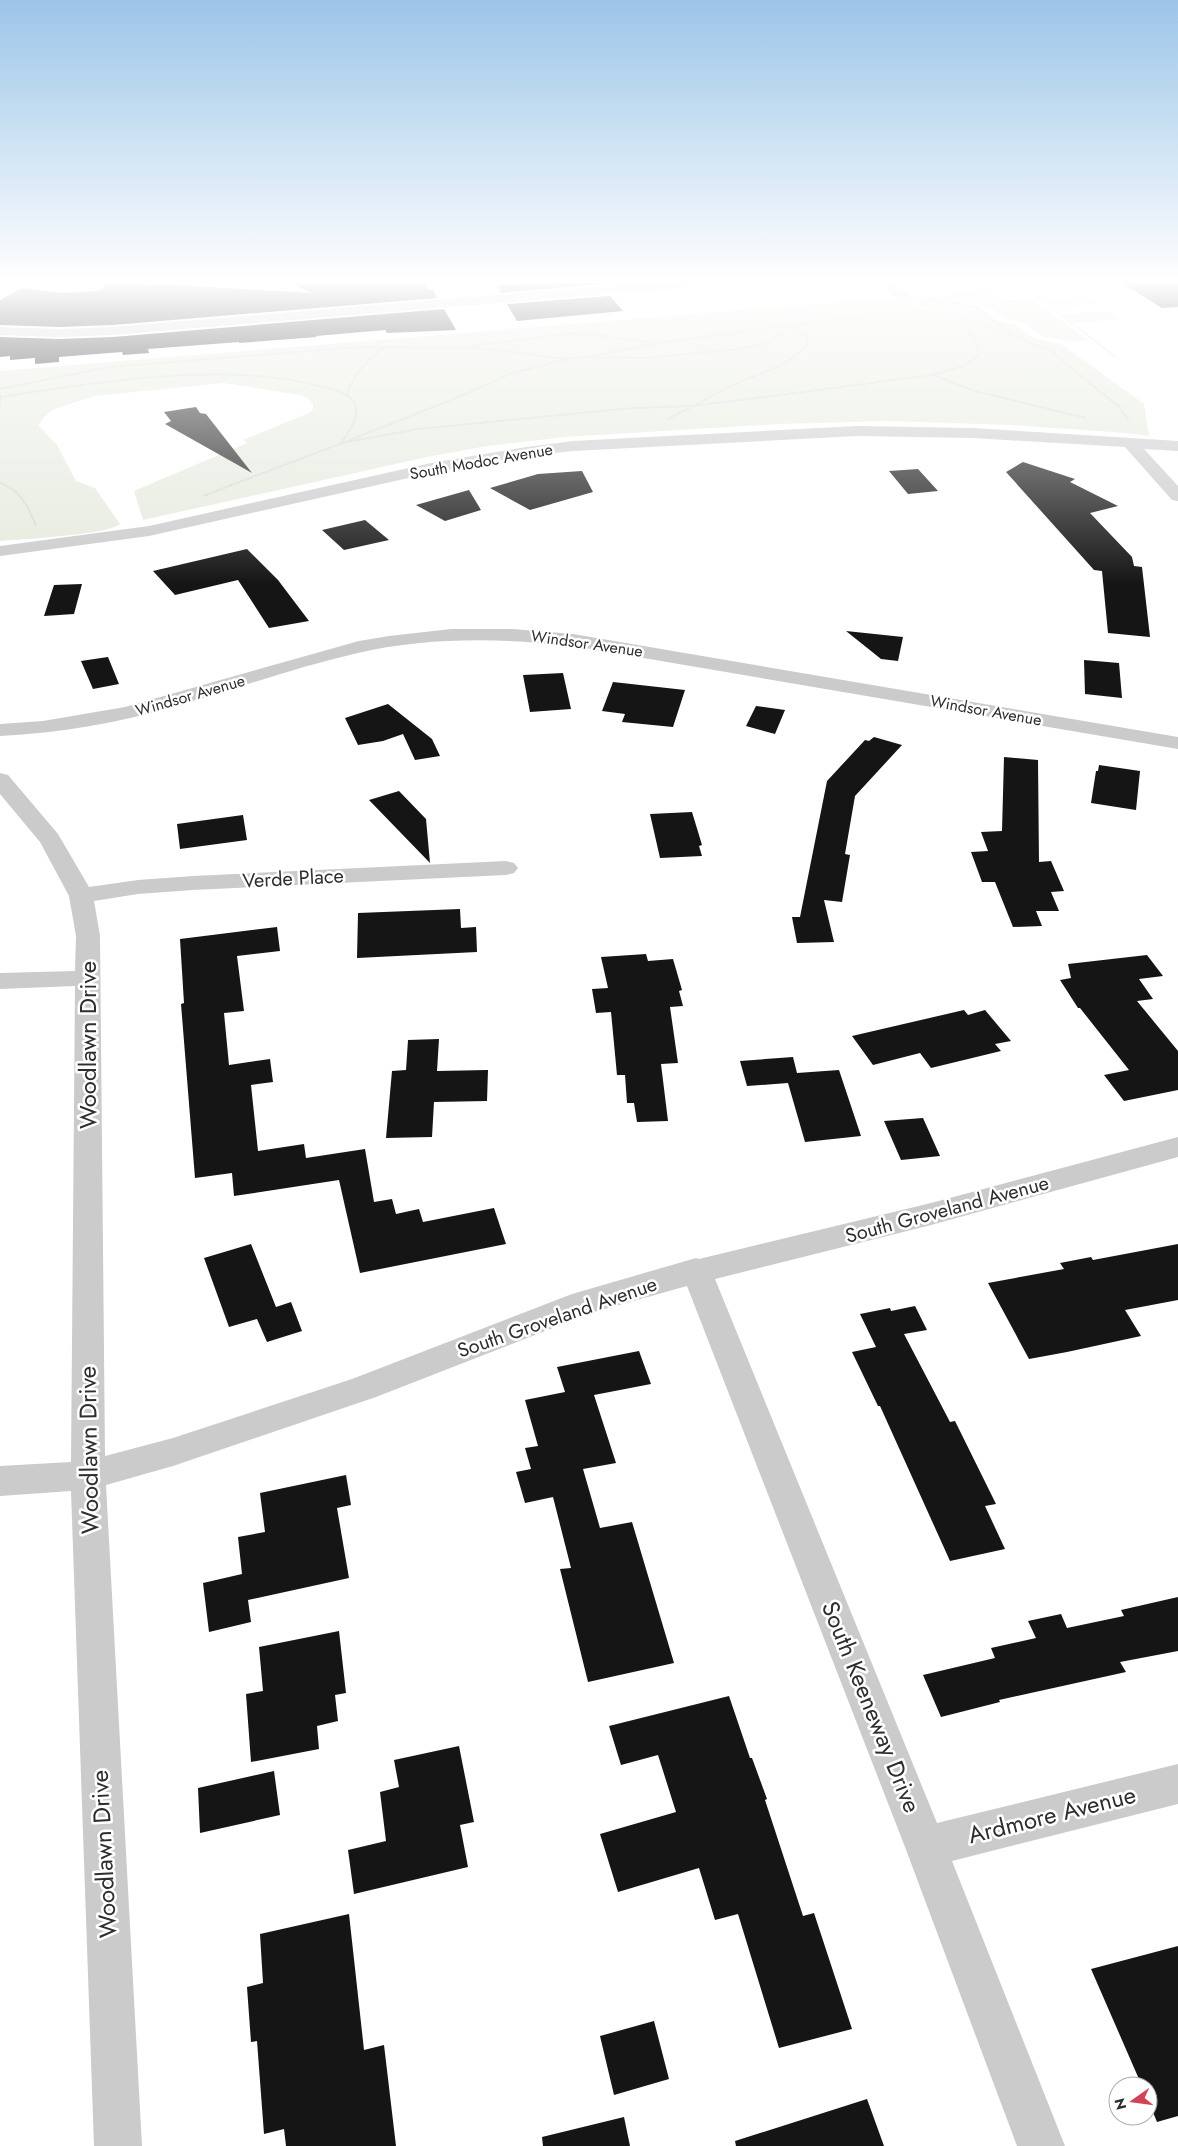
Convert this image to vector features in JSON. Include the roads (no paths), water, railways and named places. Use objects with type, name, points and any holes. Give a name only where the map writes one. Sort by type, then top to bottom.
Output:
[{"type":"street","name":"South Modoc Avenue","points":[[0,551],[138,533],[206,520],[456,462],[537,450],[857,430],[973,433],[1178,446]]},
{"type":"street","points":[[1129,442],[1178,496]]},
{"type":"street","name":"Windsor Avenue","points":[[0,730],[78,723],[145,710],[331,653],[408,639],[512,633],[573,640],[1178,743]]},
{"type":"street","name":"Woodlawn Drive","points":[[0,780],[50,839],[67,867],[81,896],[88,936],[88,1475],[118,2146]]},
{"type":"street","name":"Verde Place","points":[[81,896],[138,887],[193,883],[506,868]]},
{"type":"street","points":[[0,981],[88,978]]},
{"type":"street","name":"South Groveland Avenue","points":[[0,1481],[88,1475],[173,1452],[364,1388],[583,1303],[696,1270],[931,1214],[1178,1147]]},
{"type":"street","name":"South Keeneway Drive","points":[[696,1270],[926,1846],[1041,2146]]},
{"type":"street","name":"Ardmore Avenue","points":[[926,1846],[1178,1784]]}]
